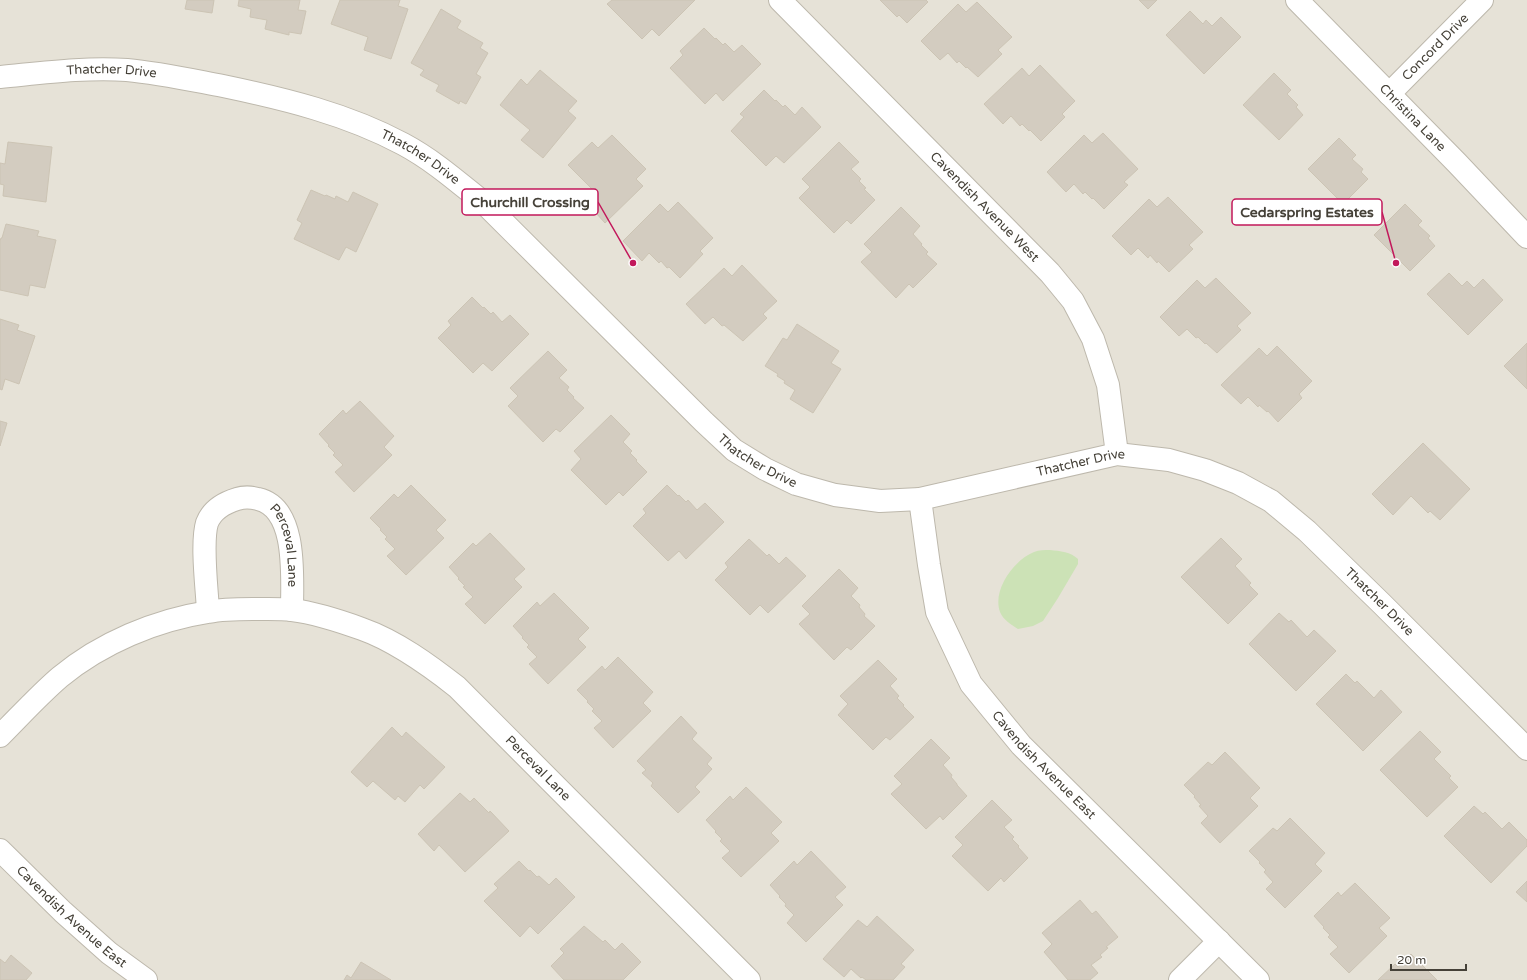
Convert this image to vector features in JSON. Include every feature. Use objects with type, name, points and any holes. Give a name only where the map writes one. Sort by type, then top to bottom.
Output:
[{"type":"street","name":"Cavendish Avenue West","points":[[780,0],[1050,273],[1073,301],[1093,339],[1108,385],[1117,454]]},
{"type":"street","name":"Christina Lane","points":[[1297,0],[1527,237]]},
{"type":"street","name":"Concord Drive","points":[[1389,94],[1482,0]]},
{"type":"street","name":"Thatcher Drive","points":[[0,76],[76,70],[126,70],[177,77],[246,91],[322,110],[364,125],[404,145],[440,168],[484,203],[698,417],[734,450],[765,470],[796,484],[836,495],[880,501],[920,498],[1117,454],[1169,460],[1205,470],[1238,483],[1271,501],[1307,531],[1527,749]]},
{"type":"street","name":"Perceval Lane","points":[[208,612],[204,536],[208,522],[217,509],[227,502],[240,498],[264,500],[274,507],[282,517],[287,530],[291,564],[292,610]]},
{"type":"street","name":"Cavendish Avenue East","points":[[920,498],[937,612],[971,684],[1021,746],[1258,980]]},
{"type":"street","name":"Perceval Lane","points":[[0,736],[60,677],[106,647],[166,621],[208,612],[250,609],[292,610],[332,619],[364,629],[419,660],[457,687],[749,980]]},
{"type":"street","name":"Cavendish Avenue East","points":[[0,850],[63,912],[109,953],[146,980]]},
{"type":"street","points":[[1180,980],[1219,942]]},
{"type":"shaded area","points":[[0,0],[1527,0],[1527,980],[0,980]]},
{"type":"green space","points":[[1050,550],[1069,553],[1078,559],[1078,564],[1043,621],[1033,626],[1018,629],[1005,620],[1001,615],[998,603],[1002,585],[1012,569],[1026,556],[1036,551]]},
{"type":"building","points":[[187,0],[214,0],[212,13],[185,9]]},
{"type":"building","points":[[239,0],[300,0],[298,10],[306,11],[301,34],[289,32],[289,35],[265,29],[267,20],[250,17],[251,9],[238,6]]},
{"type":"building","points":[[340,0],[400,0],[398,6],[408,9],[391,59],[364,50],[368,37],[331,24]]},
{"type":"building","points":[[612,0],[695,0],[659,36],[652,29],[642,39],[607,4]]},
{"type":"building","points":[[880,0],[926,0],[928,2],[907,23],[899,15],[897,17]]},
{"type":"building","points":[[1139,0],[1157,0],[1148,9]]},
{"type":"building","points":[[977,2],[1012,37],[998,50],[1002,54],[978,77],[959,61],[957,63],[948,53],[940,60],[921,41],[958,4],[966,12]]},
{"type":"building","points":[[441,9],[461,21],[457,28],[483,43],[480,48],[488,53],[476,74],[481,77],[466,104],[460,101],[459,104],[436,91],[439,85],[420,75],[424,70],[411,63]]},
{"type":"building","points":[[1190,11],[1203,24],[1206,20],[1212,26],[1221,17],[1241,37],[1204,74],[1166,35]]},
{"type":"building","points":[[704,28],[715,39],[716,38],[723,45],[725,43],[734,52],[742,45],[761,64],[723,101],[716,93],[705,104],[670,68],[683,55],[680,51]]},
{"type":"building","points":[[1040,65],[1075,101],[1062,114],[1065,117],[1041,141],[1022,124],[1020,126],[1011,116],[1003,124],[984,104],[1022,68],[1029,76]]},
{"type":"building","points":[[540,70],[577,101],[568,111],[576,118],[543,158],[521,140],[530,130],[500,105],[521,79],[527,85]]},
{"type":"building","points":[[1274,73],[1291,90],[1287,94],[1298,105],[1296,107],[1303,115],[1279,140],[1243,105]]},
{"type":"building","points":[[764,90],[775,101],[776,100],[783,107],[785,105],[795,115],[802,107],[821,127],[784,163],[776,156],[766,166],[731,131],[744,117],[740,114]]},
{"type":"building","points":[[1103,133],[1138,169],[1124,182],[1128,185],[1104,209],[1085,192],[1083,194],[1074,184],[1066,192],[1047,172],[1084,135],[1092,143]]},
{"type":"building","points":[[612,135],[646,169],[636,179],[643,186],[605,223],[586,202],[596,193],[568,165],[592,142],[598,148]]},
{"type":"building","points":[[1339,138],[1356,155],[1352,159],[1363,169],[1361,172],[1368,179],[1343,204],[1308,169]]},
{"type":"building","points":[[8,142],[52,147],[46,202],[3,196],[4,185],[0,184],[0,163],[5,164]]},
{"type":"building","points":[[839,142],[859,162],[851,169],[861,179],[859,181],[866,188],[864,189],[875,200],[851,224],[847,220],[834,233],[799,198],[810,187],[802,179]]},
{"type":"building","points":[[311,190],[335,199],[336,196],[348,202],[353,192],[378,204],[356,252],[346,247],[339,260],[294,239],[302,223],[297,220]]},
{"type":"building","points":[[1168,197],[1203,232],[1189,245],[1193,249],[1169,272],[1158,261],[1157,263],[1150,255],[1148,258],[1138,248],[1131,255],[1112,236],[1149,199],[1157,207]]},
{"type":"building","points":[[678,202],[713,238],[700,251],[703,254],[680,278],[669,267],[667,268],[661,261],[659,263],[649,253],[642,261],[623,241],[660,204],[668,212]]},
{"type":"building","points":[[1405,204],[1422,221],[1418,225],[1430,236],[1428,238],[1435,246],[1410,271],[1374,235]]},
{"type":"building","points":[[901,207],[920,226],[913,234],[928,252],[926,254],[937,264],[913,288],[909,284],[896,298],[861,262],[872,252],[864,244]]},
{"type":"building","points":[[6,224],[39,231],[37,236],[56,240],[45,288],[30,285],[28,296],[0,290],[0,241]]},
{"type":"building","points":[[742,265],[777,301],[763,314],[767,318],[743,341],[724,325],[722,326],[713,317],[705,324],[686,304],[724,268],[732,276]]},
{"type":"building","points":[[1449,273],[1462,286],[1467,281],[1474,288],[1483,279],[1503,300],[1468,335],[1427,294]]},
{"type":"building","points":[[1216,278],[1251,313],[1237,326],[1241,330],[1217,353],[1198,337],[1196,338],[1187,329],[1179,336],[1160,317],[1197,280],[1205,288]]},
{"type":"building","points":[[472,297],[491,314],[493,312],[502,322],[510,315],[529,334],[492,371],[483,363],[473,373],[438,338],[451,325],[448,321]]},
{"type":"building","points":[[0,319],[19,325],[17,330],[35,336],[19,384],[5,379],[2,390],[0,389]]},
{"type":"building","points":[[797,324],[839,351],[831,363],[841,369],[813,413],[790,399],[795,390],[784,383],[785,381],[777,376],[778,374],[765,366],[783,338],[787,340]]},
{"type":"building","points":[[1527,343],[1527,389],[1504,366]]},
{"type":"building","points":[[1277,346],[1312,381],[1299,394],[1302,398],[1278,422],[1268,411],[1267,412],[1259,405],[1258,407],[1248,397],[1241,404],[1221,385],[1259,348],[1267,356]]},
{"type":"building","points":[[548,351],[567,370],[559,378],[569,387],[567,390],[574,397],[573,398],[584,408],[560,432],[556,429],[543,442],[508,406],[518,396],[510,388]]},
{"type":"building","points":[[360,401],[394,436],[384,447],[392,455],[354,492],[335,472],[343,465],[333,455],[335,453],[319,434],[343,410],[346,414]]},
{"type":"building","points":[[611,415],[630,434],[623,442],[632,451],[630,453],[637,460],[636,461],[647,472],[623,496],[619,492],[606,505],[571,470],[581,459],[574,451]]},
{"type":"building","points":[[0,421],[7,423],[0,446]]},
{"type":"building","points":[[1423,443],[1470,489],[1440,520],[1430,511],[1428,513],[1411,496],[1393,515],[1372,494]]},
{"type":"building","points":[[411,485],[446,520],[436,530],[444,538],[406,575],[387,556],[395,549],[385,539],[387,537],[380,530],[381,529],[370,518],[394,494],[398,498]]},
{"type":"building","points":[[667,485],[686,502],[688,500],[697,510],[705,503],[724,522],[686,559],[679,551],[668,561],[633,526],[646,513],[643,509]]},
{"type":"building","points":[[490,533],[525,569],[514,579],[522,587],[485,624],[465,604],[473,597],[463,587],[465,586],[449,567],[473,543],[476,546]]},
{"type":"building","points":[[1221,538],[1242,559],[1235,566],[1251,583],[1249,585],[1258,594],[1228,624],[1181,577]]},
{"type":"building","points":[[749,539],[767,556],[769,554],[779,564],[786,557],[806,576],[768,613],[760,605],[750,615],[715,580],[728,567],[725,563]]},
{"type":"building","points":[[839,569],[858,588],[851,596],[860,605],[859,607],[865,614],[864,616],[875,626],[851,650],[847,647],[834,660],[799,624],[810,614],[802,606]]},
{"type":"building","points":[[554,593],[589,628],[578,639],[586,647],[548,684],[529,664],[537,657],[527,647],[529,645],[513,626],[537,602],[540,606]]},
{"type":"building","points":[[1279,613],[1289,622],[1291,620],[1307,637],[1314,630],[1336,651],[1296,691],[1249,644]]},
{"type":"building","points":[[618,657],[653,692],[643,703],[651,711],[613,748],[594,728],[602,721],[592,711],[594,709],[587,702],[588,701],[577,690],[602,666],[605,670]]},
{"type":"building","points":[[878,660],[897,679],[890,686],[899,696],[897,698],[904,705],[903,706],[914,717],[890,740],[886,737],[873,750],[838,715],[848,704],[840,696]]},
{"type":"building","points":[[1346,674],[1355,683],[1357,681],[1374,698],[1381,690],[1402,712],[1363,751],[1316,704]]},
{"type":"building","points":[[681,716],[697,733],[692,739],[712,758],[707,764],[712,769],[695,787],[700,792],[678,813],[651,786],[653,783],[642,773],[646,770],[637,761]]},
{"type":"building","points":[[392,727],[402,737],[406,732],[445,767],[424,789],[420,785],[405,802],[398,796],[395,800],[373,781],[367,787],[351,772]]},
{"type":"building","points":[[1420,731],[1441,752],[1434,759],[1451,776],[1449,778],[1458,787],[1427,817],[1380,770]]},
{"type":"building","points":[[931,739],[950,758],[943,765],[967,796],[943,820],[940,816],[926,829],[891,794],[902,784],[894,776]]},
{"type":"building","points":[[1225,752],[1260,788],[1250,798],[1258,806],[1220,843],[1201,823],[1208,816],[1199,806],[1201,805],[1194,797],[1195,796],[1184,785],[1208,762],[1212,765]]},
{"type":"building","points":[[746,787],[782,822],[771,833],[779,841],[741,877],[722,858],[730,851],[720,841],[722,839],[706,820],[730,796],[733,800]]},
{"type":"building","points":[[460,793],[470,802],[474,798],[489,813],[490,811],[509,831],[465,872],[439,845],[434,851],[418,834]]},
{"type":"building","points":[[992,800],[1012,820],[1004,827],[1014,837],[1012,839],[1028,858],[1004,882],[1001,878],[988,891],[952,856],[963,845],[955,837]]},
{"type":"building","points":[[1474,806],[1483,814],[1485,812],[1502,829],[1509,822],[1527,840],[1527,846],[1491,883],[1444,836]]},
{"type":"building","points":[[1290,818],[1325,853],[1315,864],[1322,871],[1285,908],[1266,889],[1273,882],[1264,872],[1266,870],[1259,863],[1260,862],[1249,851],[1273,828],[1277,831]]},
{"type":"building","points":[[811,851],[846,887],[835,897],[843,905],[806,942],[787,923],[794,915],[785,906],[786,904],[770,885],[794,861],[797,865]]},
{"type":"building","points":[[519,861],[529,871],[530,870],[537,877],[539,876],[549,885],[556,878],[575,897],[538,934],[530,926],[520,937],[484,901],[498,888],[494,884]]},
{"type":"building","points":[[1527,881],[1527,902],[1516,892]]},
{"type":"building","points":[[1355,883],[1390,918],[1379,928],[1387,936],[1349,973],[1330,954],[1338,947],[1328,937],[1330,935],[1314,916],[1338,892],[1341,896]]},
{"type":"building","points":[[1080,900],[1092,914],[1096,911],[1118,937],[1106,947],[1108,948],[1100,955],[1102,957],[1091,965],[1098,973],[1090,980],[1068,980],[1044,952],[1052,944],[1042,933]]},
{"type":"building","points":[[877,916],[914,950],[901,964],[905,967],[893,980],[866,980],[862,977],[861,978],[851,969],[844,977],[823,959],[858,920],[867,927]]},
{"type":"building","points":[[584,926],[603,942],[605,940],[615,950],[622,943],[641,962],[623,980],[564,980],[551,966],[564,953],[560,949]]},
{"type":"building","points":[[1411,954],[1437,980],[1378,980],[1395,964],[1398,967]]},
{"type":"building","points":[[11,955],[32,973],[26,980],[0,980],[0,959],[5,963]]},
{"type":"building","points":[[361,962],[391,980],[344,980],[347,975],[351,978]]},
{"type":"place","name":"Churchill Crossing","points":[[633,263]]},
{"type":"place","name":"Cedarspring Estates","points":[[1396,263]]}]
